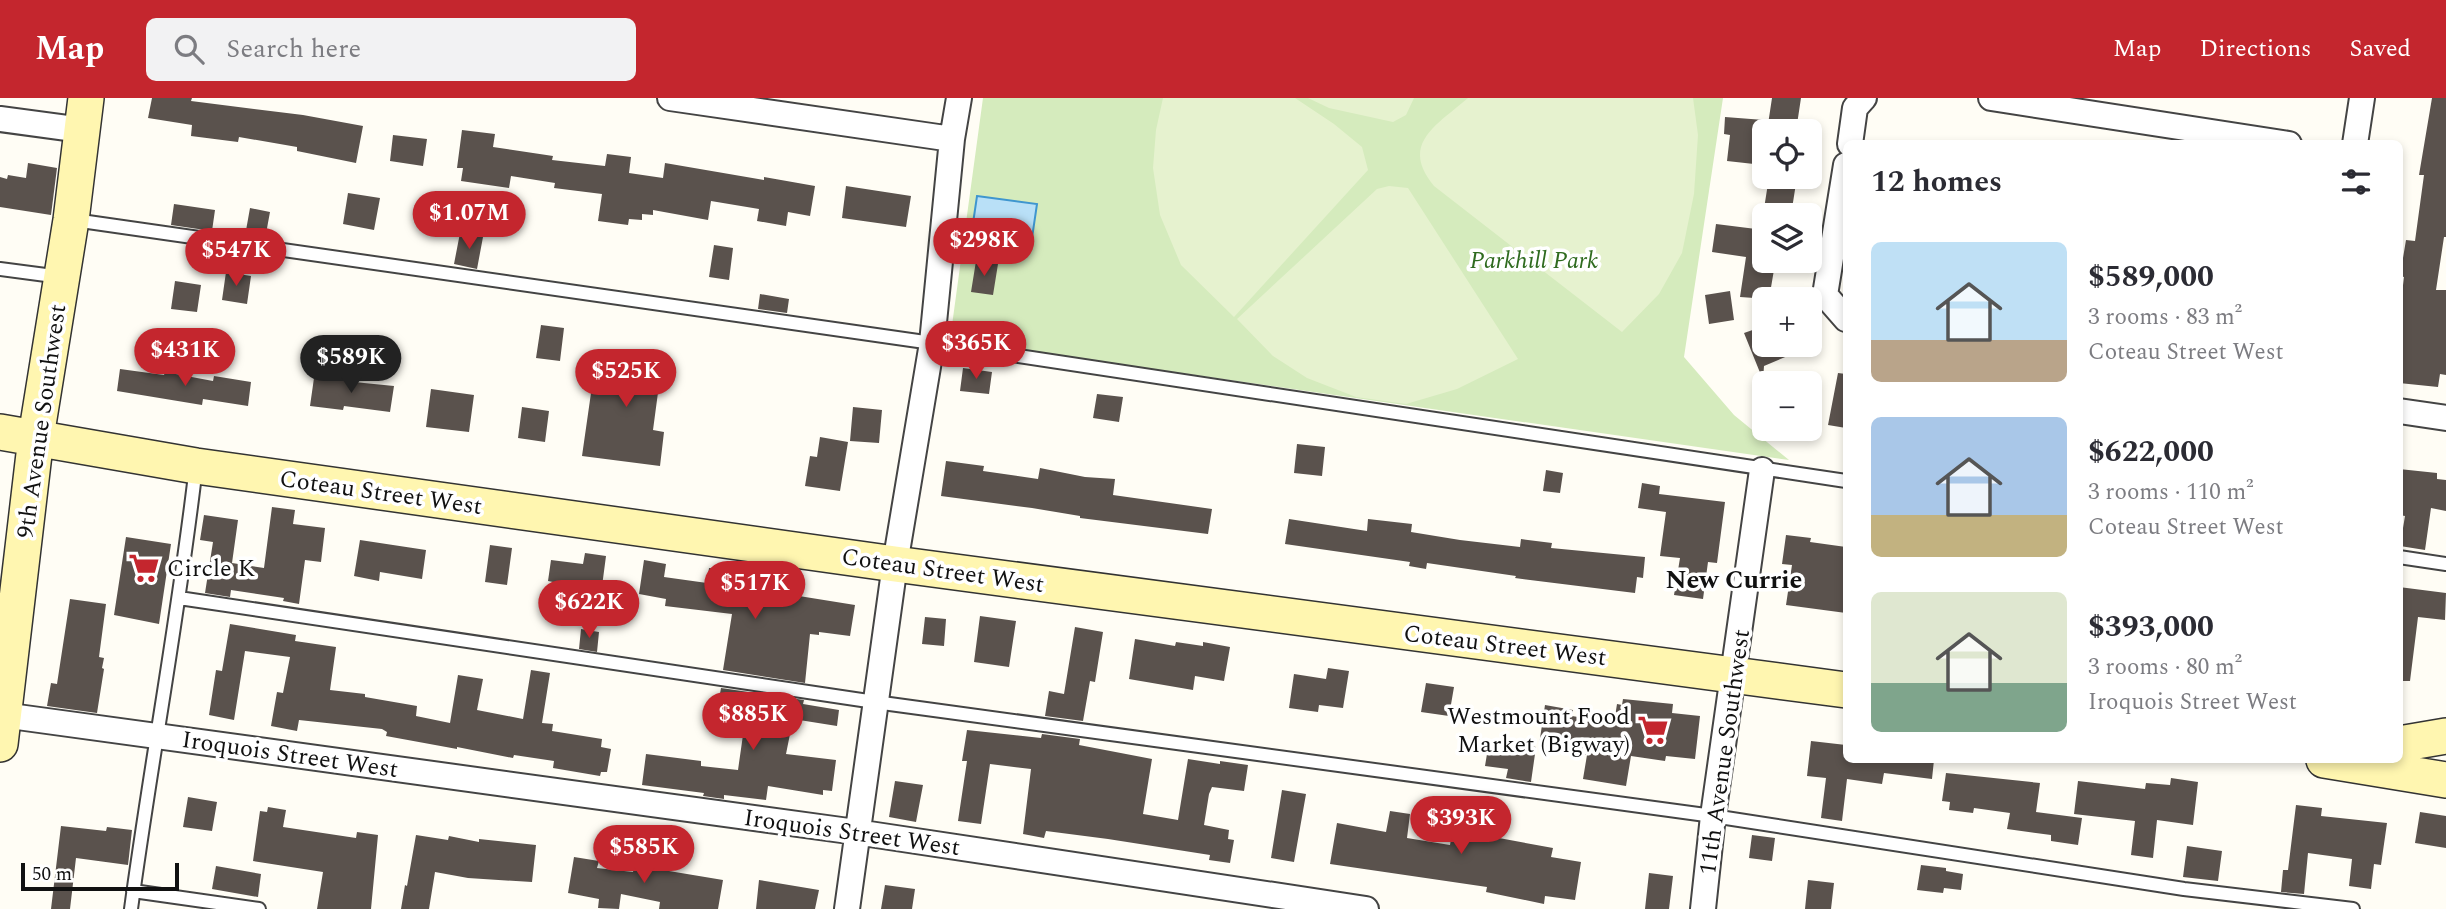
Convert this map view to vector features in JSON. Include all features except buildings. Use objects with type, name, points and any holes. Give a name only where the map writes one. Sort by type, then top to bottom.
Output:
[{"type":"street","points":[[670,98],[952,139]]},
{"type":"street","points":[[847,909],[894,564],[932,343],[952,139],[959,98]]},
{"type":"street","points":[[1851,140],[1856,108],[1864,98]]},
{"type":"street","points":[[1991,98],[2263,140]]},
{"type":"street","points":[[2356,140],[2362,98]]},
{"type":"street","points":[[0,118],[84,114]]},
{"type":"street","name":"9th Avenue Southwest","points":[[2,730],[36,437],[71,219],[84,114]]},
{"type":"street","points":[[1843,184],[1825,296],[1843,316]]},
{"type":"street","points":[[2403,412],[2446,418]]},
{"type":"street","name":"Coteau Street West","points":[[0,432],[196,466],[894,564],[1843,691]]},
{"type":"street","name":"11th Avenue Southwest","points":[[1703,909],[1713,816],[1762,470]]},
{"type":"street","name":"Iroquois Street West","points":[[2,730],[155,736],[856,832],[1366,909]]},
{"type":"street","points":[[2403,743],[2446,736]]},
{"type":"street","points":[[2343,763],[2446,780]]},
{"type":"lane","points":[[71,219],[932,343],[1843,481]]},
{"type":"lane","points":[[0,269],[62,277]]},
{"type":"lane","points":[[131,909],[155,736],[179,598],[196,466]]},
{"type":"lane","points":[[2403,558],[2446,564]]},
{"type":"lane","points":[[179,598],[875,702],[1713,816],[2184,889],[2353,909]]},
{"type":"lane","points":[[133,891],[259,909]]},
{"type":"green space","name":"Parkhill Park","points":[[983,98],[1723,98],[1684,357],[1734,415],[1752,430],[1752,441],[1766,441],[1789,460],[950,340]]},
{"type":"green space","points":[[1163,98],[1295,98],[1362,147],[1368,170],[1234,317],[1181,265],[1160,215],[1153,168],[1156,130]]},
{"type":"green space","points":[[1308,98],[1414,98],[1406,115],[1393,122],[1329,108]]},
{"type":"green space","points":[[1468,98],[1693,98],[1698,135],[1694,194],[1682,253],[1659,294],[1622,332],[1434,186],[1424,171],[1420,158],[1426,136]]},
{"type":"green space","points":[[1389,186],[1408,188],[1518,359],[1457,389],[1406,404],[1356,397],[1307,378],[1273,356],[1237,319],[1377,189]]},
{"type":"water","points":[[977,196],[1037,204],[1032,238],[972,230]]},
{"type":"place","name":"Circle K","points":[[144,568]]},
{"type":"place","name":"Westmount Food Market (Bigway)","points":[[1653,730]]},
{"type":"district","name":"New Currie","points":[[1734,579]]}]
